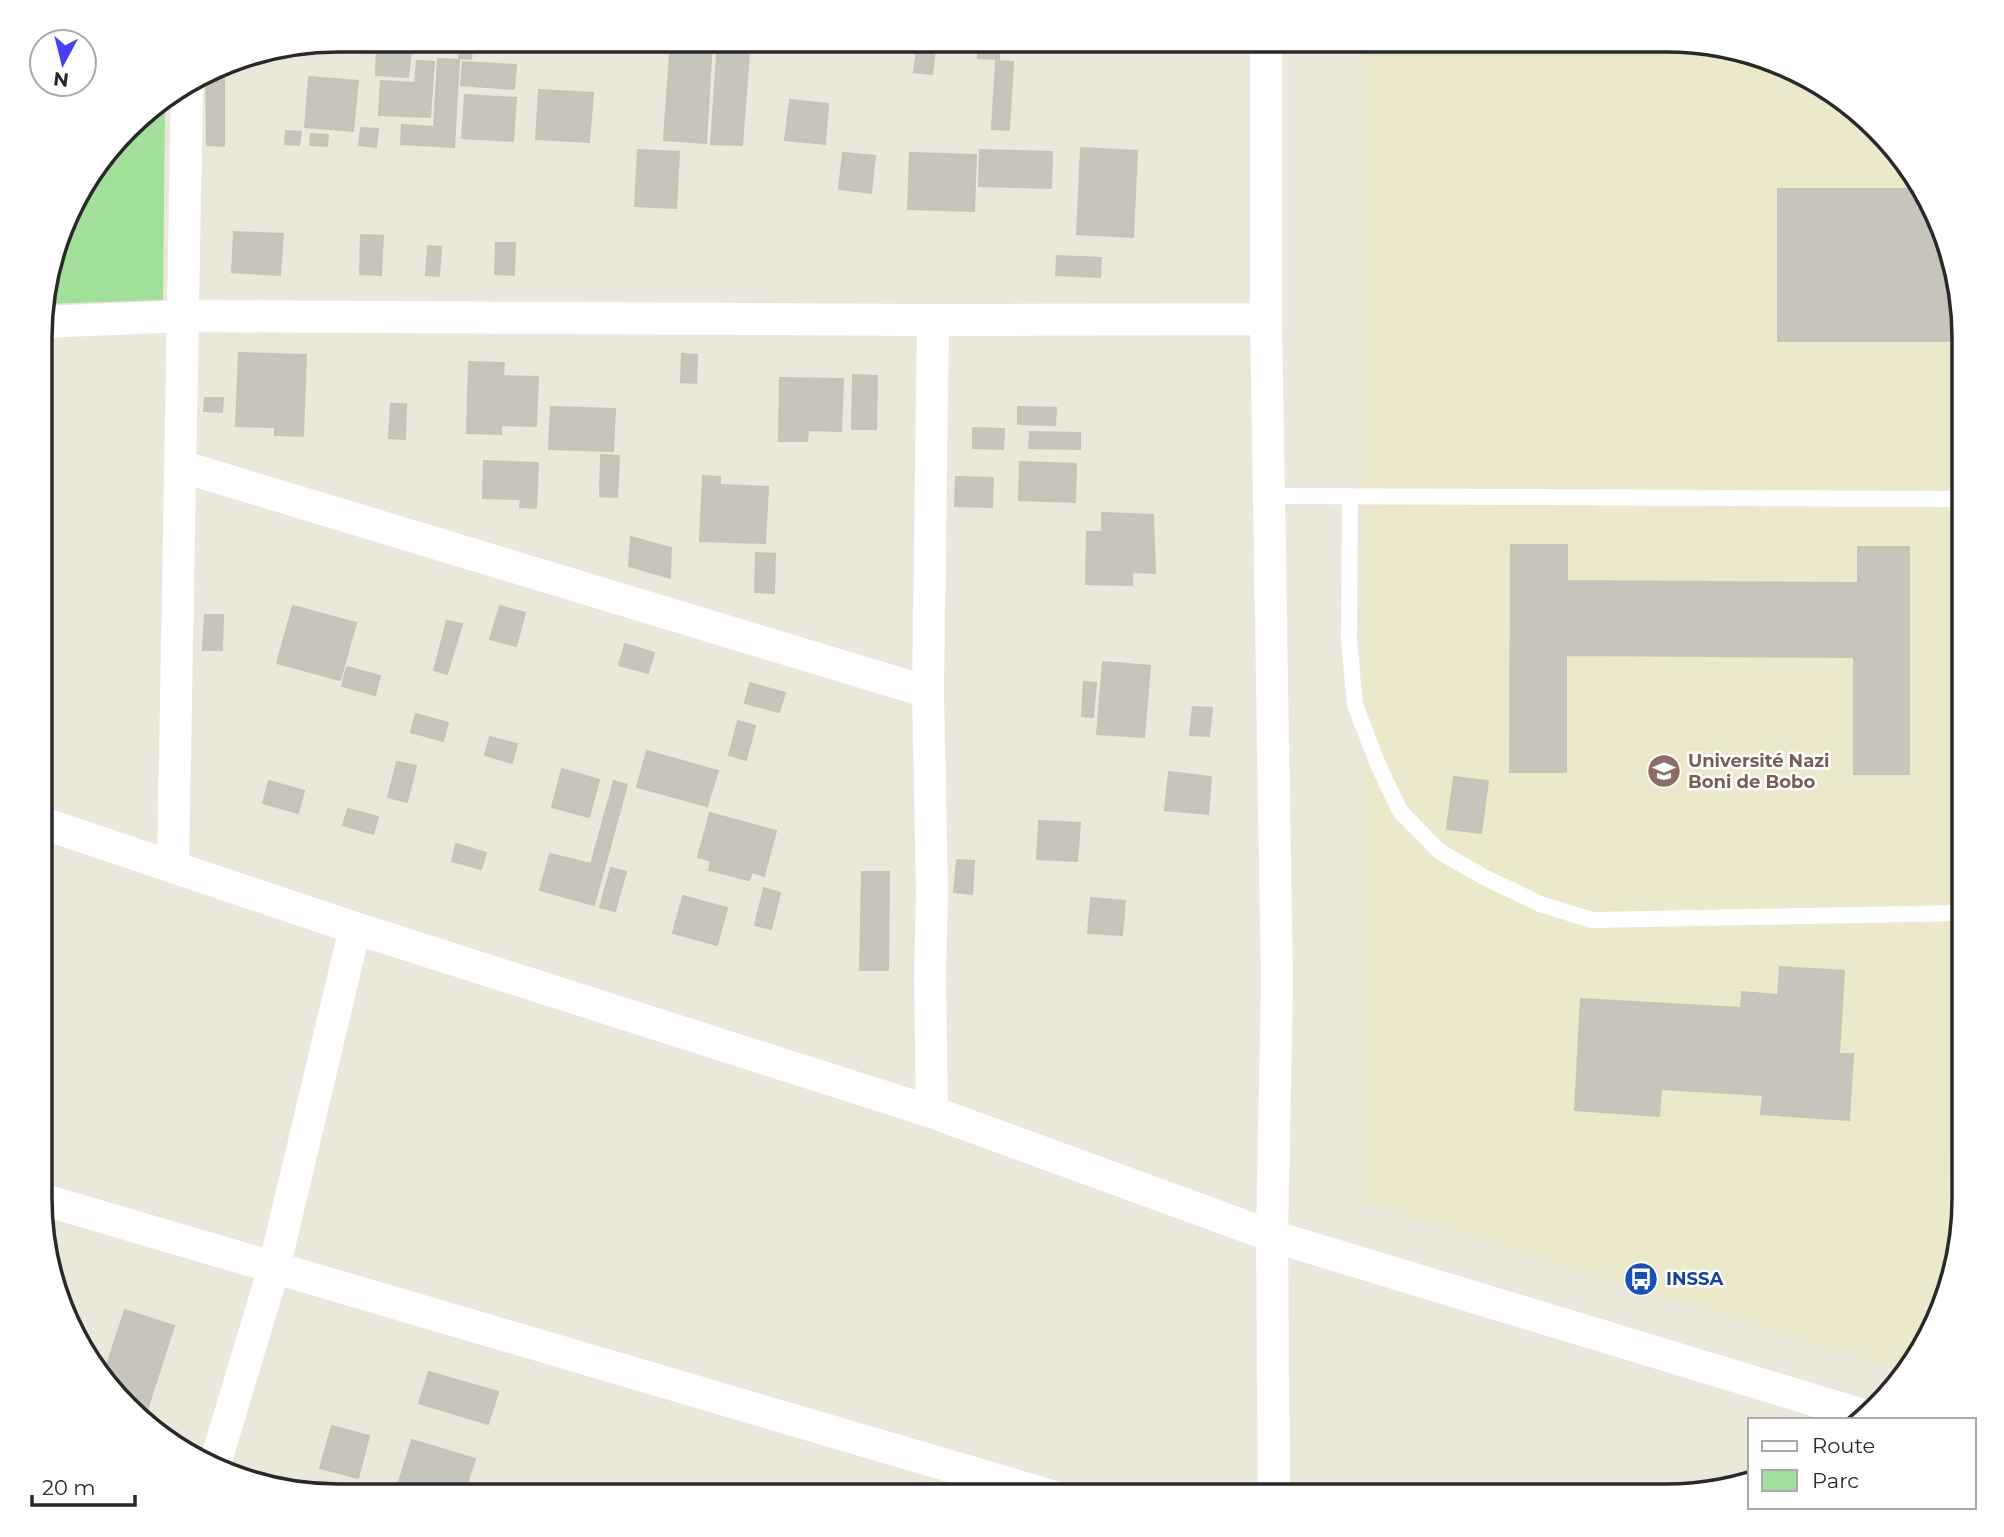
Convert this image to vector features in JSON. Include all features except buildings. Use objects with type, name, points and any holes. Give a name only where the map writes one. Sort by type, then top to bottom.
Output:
[{"type":"street","points":[[1266,52],[1266,319],[1277,984],[1272,1236],[1274,1484]]},
{"type":"street","points":[[173,866],[187,97]]},
{"type":"street","points":[[53,322],[184,316],[1266,319]]},
{"type":"street","points":[[932,1112],[932,891],[928,692],[933,320]]},
{"type":"street","points":[[180,466],[928,692]]},
{"type":"street","points":[[52,826],[355,928],[932,1112],[1272,1236],[1855,1412]]},
{"type":"street","points":[[217,1457],[274,1268],[355,928]]},
{"type":"street","points":[[52,1202],[1011,1484]]},
{"type":"lane","points":[[1270,496],[1952,499]]},
{"type":"lane","points":[[1350,496],[1349,639],[1355,705],[1379,767],[1400,811],[1440,852],[1540,904],[1592,920],[1952,913]]},
{"type":"shaded area","name":"Université Nazi Boni de Bobo","points":[[1363,52],[1684,53],[1739,62],[1775,74],[1808,91],[1839,112],[1868,136],[1892,165],[1913,196],[1930,229],[1942,265],[1949,302],[1952,339],[1952,1198],[1946,1254],[1930,1308],[1895,1368],[1366,1203]]},
{"type":"green space","points":[[165,112],[163,300],[55,304],[62,265],[74,229],[91,196],[136,136]]},
{"type":"place","name":"Université Nazi Boni de Bobo","points":[[1664,771]]},
{"type":"place","name":"INSSA","points":[[1641,1279]]}]
